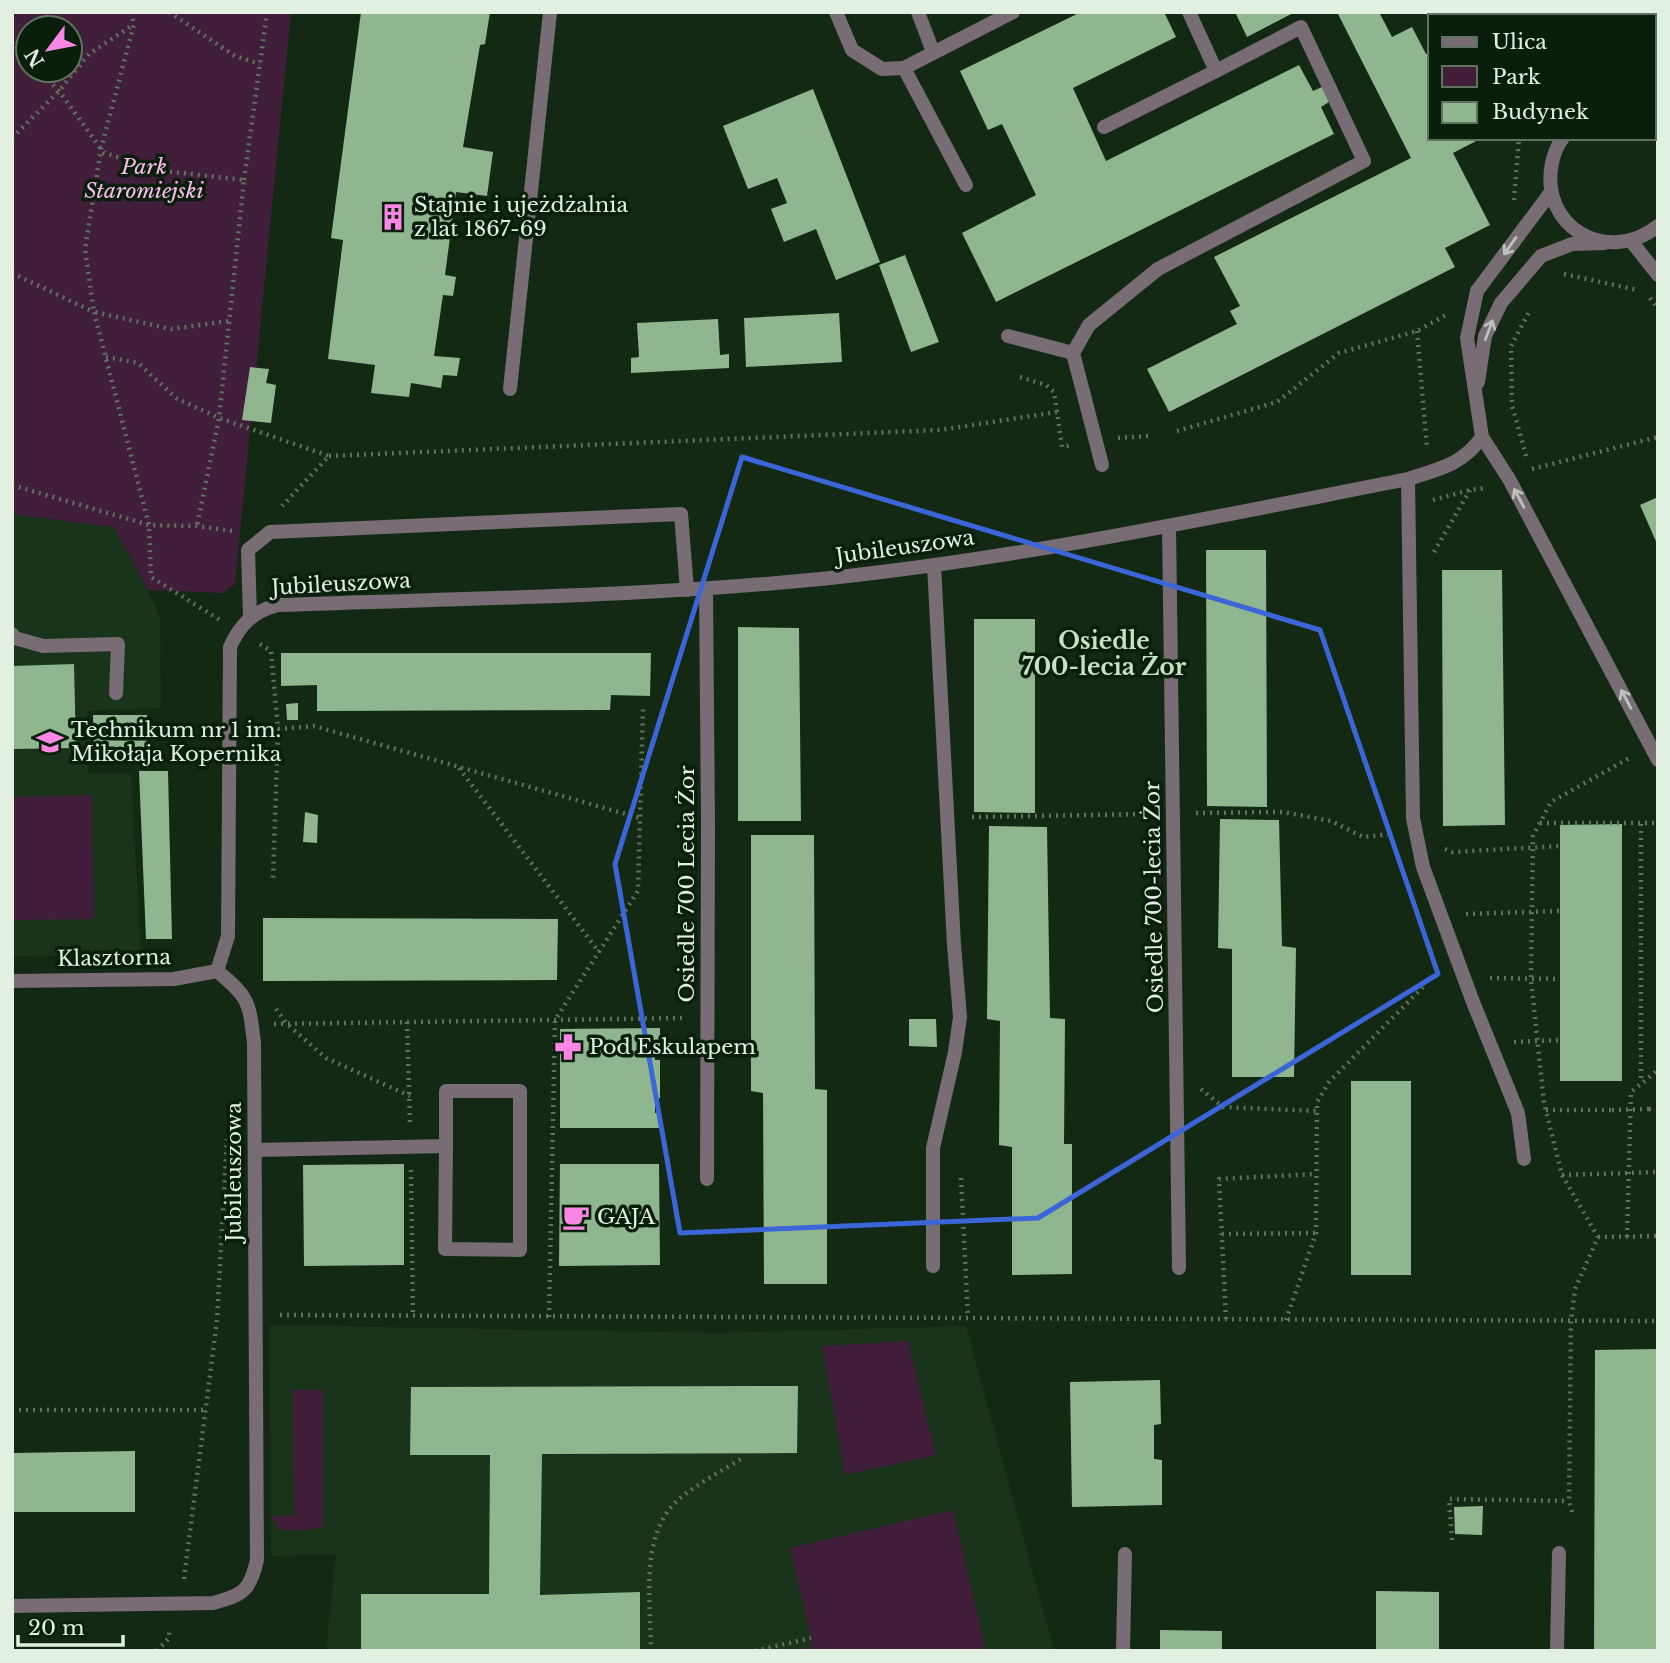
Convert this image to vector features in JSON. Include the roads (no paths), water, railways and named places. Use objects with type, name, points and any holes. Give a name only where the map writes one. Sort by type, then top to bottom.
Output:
[{"type":"street","points":[[510,389],[550,12]]},
{"type":"street","points":[[836,12],[852,50],[882,69],[904,68],[1013,12]]},
{"type":"street","points":[[918,12],[933,52]]},
{"type":"street","points":[[1189,12],[1216,71]]},
{"type":"street","points":[[1101,465],[1073,353],[1089,325],[1158,269],[1364,161],[1301,27],[1104,127]]},
{"type":"street","points":[[904,68],[966,185]]},
{"type":"street","points":[[1560,140],[1549,173],[1557,210],[1570,225],[1586,237],[1605,243]]},
{"type":"street","points":[[1551,192],[1477,291],[1466,338],[1482,437],[1509,479],[1658,760]]},
{"type":"street","points":[[1476,397],[1485,336],[1501,303],[1541,256],[1572,244],[1631,241],[1647,235],[1658,226]]},
{"type":"street","points":[[1631,241],[1658,275]]},
{"type":"street","points":[[1008,335],[1073,353]]},
{"type":"street","name":"Jubileuszowa","points":[[12,1606],[213,1603],[236,1597],[248,1588],[257,1560],[252,1024],[249,1003],[235,986],[217,971],[228,936],[230,646],[237,631],[250,617],[264,608],[278,605],[706,589],[934,565],[1115,538],[1408,479],[1447,467],[1472,452],[1482,437]]},
{"type":"street","points":[[1408,479],[1413,818],[1423,867],[1518,1113],[1524,1159]]},
{"type":"street","points":[[250,617],[248,550],[270,532],[681,514],[687,590]]},
{"type":"street","name":"Osiedle 700-lecia Żor","points":[[1169,526],[1179,1268]]},
{"type":"street","points":[[933,1266],[933,1148],[955,1052],[960,1017],[934,565]]},
{"type":"street","name":"Osiedle 700 Lecia Żor","points":[[706,589],[707,1179]]},
{"type":"street","points":[[12,635],[43,646],[118,644],[116,693]]},
{"type":"street","name":"Klasztorna","points":[[12,981],[174,979],[217,971]]},
{"type":"street","points":[[446,1091],[520,1091],[520,1250],[445,1249],[446,1146],[446,1091]]},
{"type":"street","points":[[255,1150],[446,1146]]},
{"type":"street","points":[[1557,1651],[1559,1553]]},
{"type":"street","points":[[1123,1651],[1125,1554]]},
{"type":"place","name":"Stajnie i ujeżdżalnia z lat 1867-69","points":[[393,217]]},
{"type":"place","name":"Technikum nr 1 im. Mikołaja Kopernika","points":[[50,742]]},
{"type":"place","name":"Pod Eskulapem","points":[[568,1047]]},
{"type":"place","name":"GAJA","points":[[576,1217]]},
{"type":"district","name":"Osiedle 700-lecia Żor","points":[[1104,654]]},
{"type":"park label","name":"Park Staromiejski","points":[[144,179]]}]
